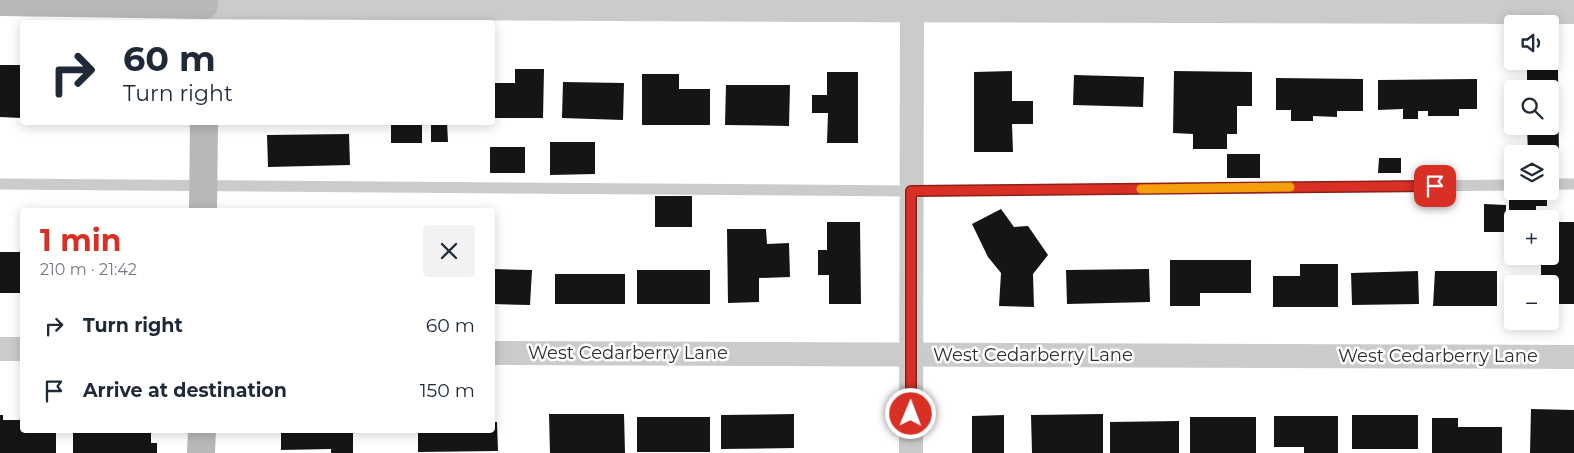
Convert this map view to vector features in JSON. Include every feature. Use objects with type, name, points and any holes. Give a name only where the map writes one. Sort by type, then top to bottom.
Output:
[{"type":"main road","points":[[0,2],[204,9]]},
{"type":"main road","points":[[203,197],[204,125]]},
{"type":"main road","points":[[201,453],[202,433]]},
{"type":"street","points":[[204,9],[540,8],[912,3],[1574,10]]},
{"type":"street","points":[[911,453],[912,3]]},
{"type":"street","points":[[0,349],[20,349]]},
{"type":"street","name":"West Cedarberry Lane","points":[[495,353],[1574,357]]},
{"type":"lane","points":[[0,184],[203,197],[1504,184]]},
{"type":"lane","points":[[1559,184],[1574,184]]},
{"type":"building","points":[[0,65],[20,65],[20,118],[0,117]]},
{"type":"building","points":[[515,69],[544,69],[543,118],[495,118],[495,83],[515,83]]},
{"type":"building","points":[[1527,70],[1558,70],[1558,80],[1527,80]]},
{"type":"building","points":[[1012,71],[1012,101],[1033,101],[1033,124],[1012,124],[1013,152],[974,152],[974,72]]},
{"type":"building","points":[[1174,71],[1252,72],[1252,106],[1237,106],[1237,134],[1227,134],[1227,149],[1193,149],[1193,134],[1173,133]]},
{"type":"building","points":[[827,72],[858,72],[858,143],[827,143],[828,113],[812,113],[812,95],[827,95]]},
{"type":"building","points":[[642,74],[679,74],[679,89],[710,89],[710,125],[642,125]]},
{"type":"building","points":[[1074,75],[1144,77],[1143,107],[1073,105]]},
{"type":"building","points":[[1276,78],[1363,79],[1363,111],[1337,111],[1337,117],[1313,116],[1313,121],[1291,121],[1291,110],[1276,110]]},
{"type":"building","points":[[1477,79],[1477,109],[1459,109],[1459,116],[1428,116],[1428,111],[1418,111],[1418,119],[1403,119],[1403,109],[1378,110],[1378,80]]},
{"type":"building","points":[[563,82],[624,83],[623,120],[562,118]]},
{"type":"building","points":[[726,85],[790,85],[789,126],[725,125]]},
{"type":"building","points":[[391,125],[422,125],[422,143],[391,143]]},
{"type":"building","points":[[431,125],[447,125],[448,142],[431,142]]},
{"type":"building","points":[[349,134],[350,165],[268,167],[267,135]]},
{"type":"building","points":[[1527,135],[1559,135],[1559,145],[1528,145]]},
{"type":"building","points":[[550,142],[595,142],[595,174],[550,175]]},
{"type":"building","points":[[490,147],[525,147],[525,173],[490,173]]},
{"type":"building","points":[[1227,154],[1260,154],[1260,178],[1227,178]]},
{"type":"building","points":[[1379,158],[1401,158],[1401,173],[1378,173]]},
{"type":"building","points":[[655,196],[692,196],[692,227],[655,227]]},
{"type":"building","points":[[1509,200],[1547,200],[1547,206],[1536,206],[1536,210],[1509,210]]},
{"type":"building","points":[[1484,204],[1506,205],[1506,210],[1504,210],[1504,232],[1484,232]]},
{"type":"building","points":[[1001,209],[1014,227],[1028,226],[1048,255],[1033,274],[1034,307],[999,306],[1001,273],[988,257],[972,224]]},
{"type":"building","points":[[827,222],[860,222],[861,304],[829,304],[829,275],[818,275],[818,250],[827,250]]},
{"type":"building","points":[[1559,222],[1574,222],[1574,304],[1559,304],[1559,275],[1541,275],[1541,265],[1559,265]]},
{"type":"building","points":[[727,229],[766,229],[767,244],[789,243],[790,277],[759,278],[759,302],[728,303]]},
{"type":"building","points":[[0,252],[20,252],[20,293],[0,293]]},
{"type":"building","points":[[1170,260],[1251,260],[1251,293],[1200,293],[1200,306],[1170,306]]},
{"type":"building","points":[[1300,264],[1338,264],[1338,307],[1273,307],[1273,276],[1300,276]]},
{"type":"building","points":[[495,269],[532,270],[530,305],[495,304]]},
{"type":"building","points":[[1149,269],[1150,302],[1067,304],[1066,270]]},
{"type":"building","points":[[637,270],[710,270],[710,304],[637,304]]},
{"type":"building","points":[[1418,271],[1419,304],[1352,305],[1351,273]]},
{"type":"building","points":[[1435,271],[1497,271],[1497,306],[1433,306]]},
{"type":"building","points":[[555,274],[625,274],[625,304],[555,304]]},
{"type":"building","points":[[1531,409],[1574,410],[1574,453],[1530,453]]},
{"type":"building","points":[[549,414],[624,414],[625,453],[550,453]]},
{"type":"building","points":[[794,414],[794,448],[721,449],[721,415]]},
{"type":"building","points":[[1103,414],[1103,453],[1032,453],[1031,415]]},
{"type":"building","points":[[0,415],[3,415],[3,420],[20,420],[20,433],[56,433],[56,453],[0,453]]},
{"type":"building","points":[[1004,415],[1004,453],[972,453],[972,416]]},
{"type":"building","points":[[1352,415],[1418,415],[1418,449],[1352,449]]},
{"type":"building","points":[[1274,416],[1338,416],[1338,453],[1304,453],[1304,447],[1274,447]]},
{"type":"building","points":[[637,417],[710,417],[710,452],[637,452]]},
{"type":"building","points":[[1190,417],[1256,417],[1256,453],[1190,453]]},
{"type":"building","points":[[1432,418],[1458,418],[1458,427],[1502,427],[1502,453],[1432,453]]},
{"type":"building","points":[[1179,421],[1179,453],[1110,453],[1110,422]]},
{"type":"building","points":[[495,422],[497,422],[498,451],[418,452],[418,433],[495,433]]},
{"type":"building","points":[[73,433],[151,433],[151,443],[157,443],[157,453],[73,453]]},
{"type":"building","points":[[281,433],[353,433],[353,453],[331,453],[331,449],[281,450]]},
{"type":"slow traffic","points":[[1141,189],[1290,187]]},
{"type":"route","points":[[911,414],[911,191],[1435,186]]}]
